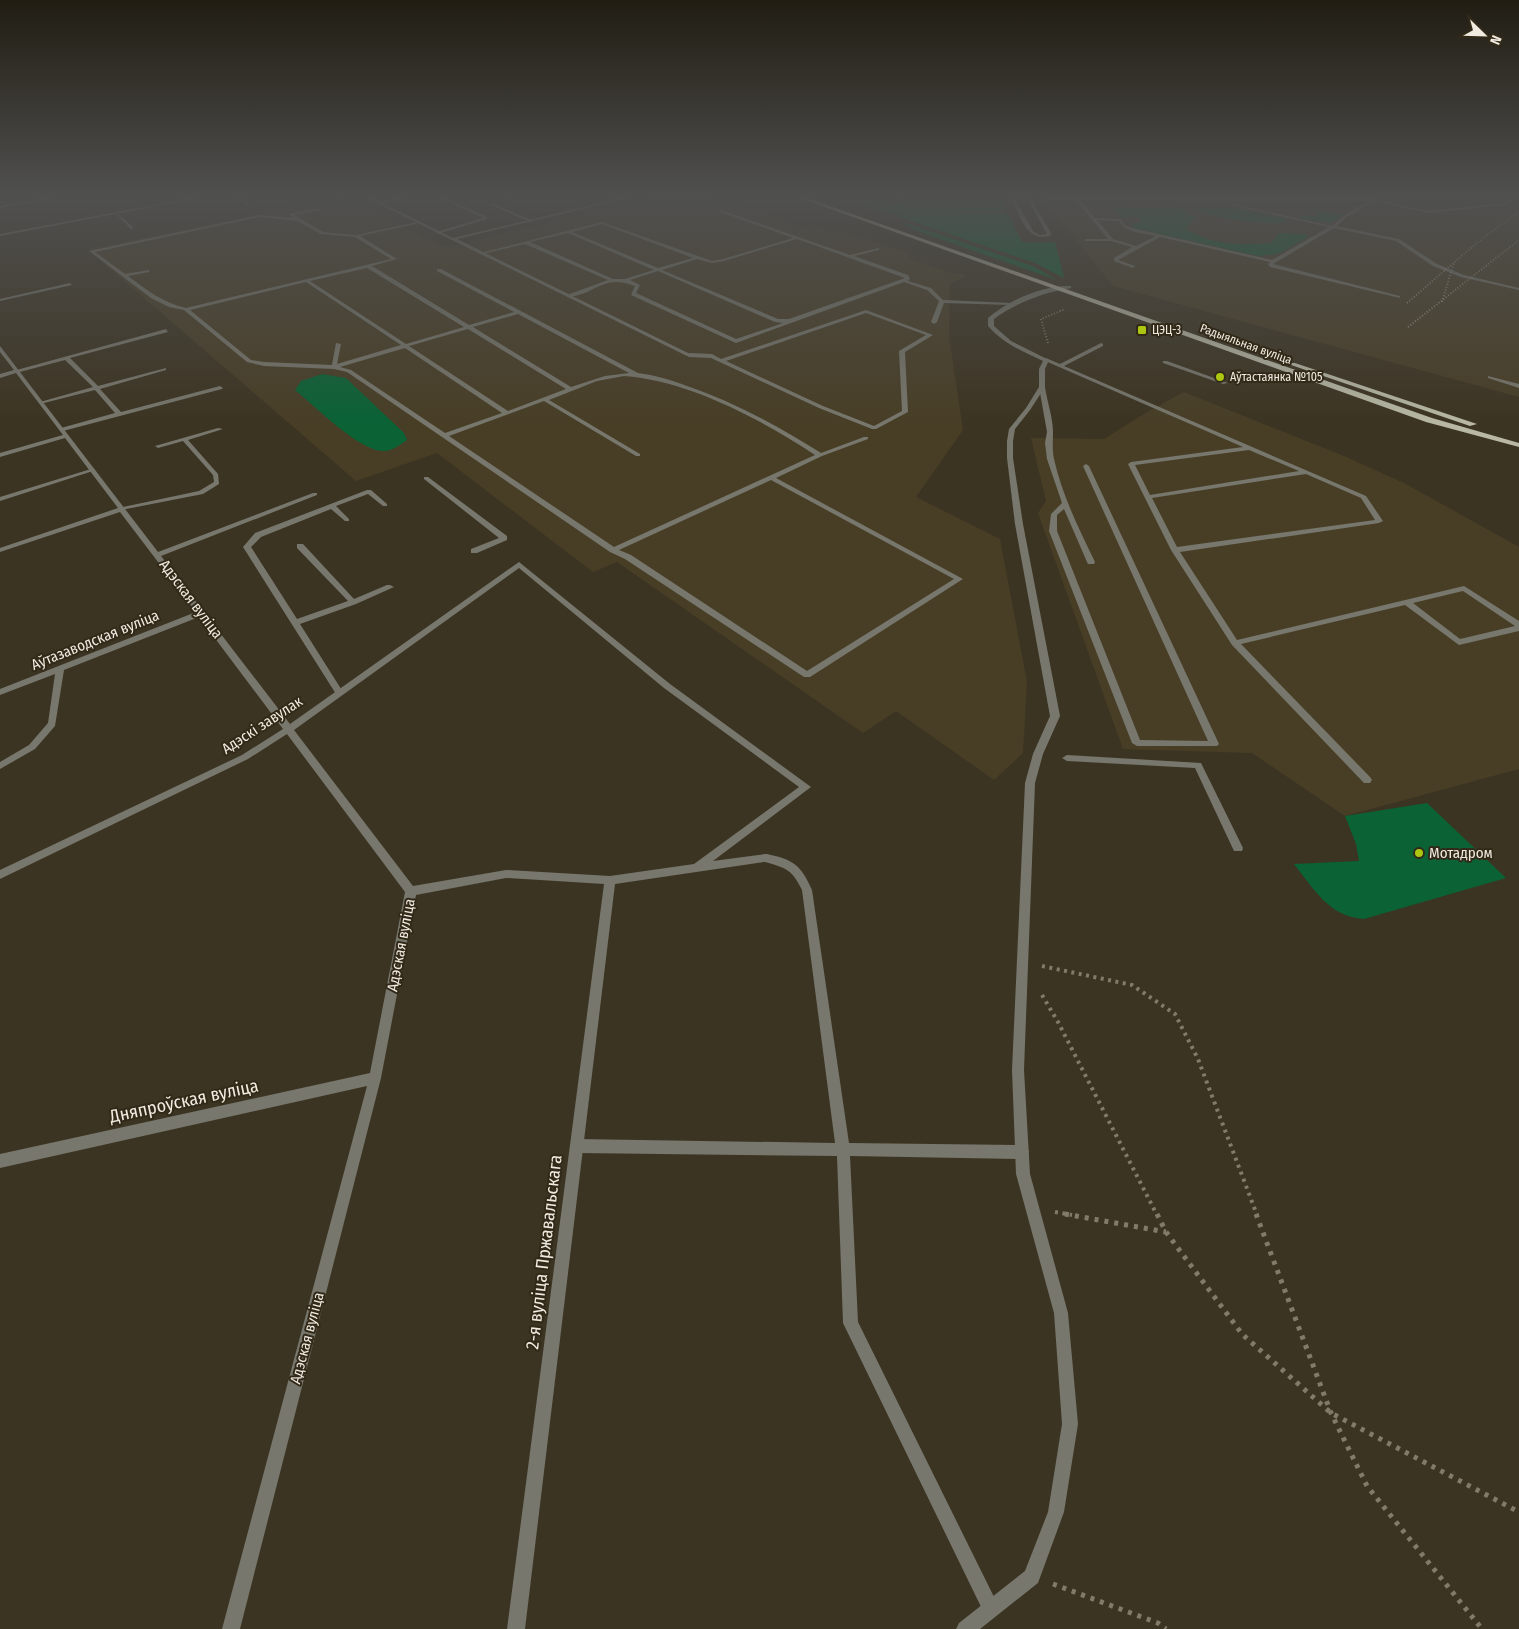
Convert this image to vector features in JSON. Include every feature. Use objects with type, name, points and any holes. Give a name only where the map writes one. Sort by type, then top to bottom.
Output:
[{"type":"main road","name":"Радыяльная вуліца","points":[[1011,273],[1429,420],[1519,445]]},
{"type":"main road","name":"Радыяльная вуліца","points":[[1030,273],[1410,404],[1519,437]]},
{"type":"street","points":[[120,273],[153,297],[171,306],[186,309],[339,273]]},
{"type":"street","points":[[124,276],[138,273]]},
{"type":"street","points":[[379,273],[571,389]]},
{"type":"street","points":[[445,273],[639,375]]},
{"type":"street","points":[[523,273],[689,355],[712,356],[721,361],[821,406],[874,428],[905,412],[902,351],[930,335],[866,311],[721,361]]},
{"type":"street","points":[[596,273],[612,280]]},
{"type":"street","points":[[569,296],[612,280],[625,280],[649,273]]},
{"type":"street","points":[[666,273],[777,321],[790,321]]},
{"type":"street","points":[[898,273],[906,276],[908,279],[905,281]]},
{"type":"street","points":[[1301,273],[1398,297]]},
{"type":"street","points":[[1455,273],[1519,288]]},
{"type":"street","points":[[625,280],[638,286],[633,294],[736,341],[905,281],[929,289],[942,301],[1011,304]]},
{"type":"street","points":[[307,281],[507,413]]},
{"type":"street","points":[[0,300],[70,284]]},
{"type":"street","points":[[1069,287],[1053,288],[1011,304],[991,318],[991,326],[1000,337],[1010,344],[1364,497],[1379,521],[1176,550]]},
{"type":"street","points":[[934,322],[942,301]]},
{"type":"street","points":[[186,309],[249,361],[264,364],[334,367],[348,371],[374,386],[444,436],[614,550],[807,675],[959,578],[770,477]]},
{"type":"street","points":[[334,367],[519,312]]},
{"type":"street","points":[[0,376],[166,331]]},
{"type":"street","points":[[334,367],[338,344]]},
{"type":"street","points":[[1060,366],[1100,345]]},
{"type":"street","name":"Адэская вуліца","points":[[0,348],[411,891],[375,1078],[231,1629]]},
{"type":"street","points":[[66,358],[120,415]]},
{"type":"street","points":[[1046,360],[1042,368],[1042,388],[1050,432],[1047,439],[1065,504],[1091,562]]},
{"type":"street","points":[[1165,362],[1225,383]]},
{"type":"street","points":[[42,403],[164,370]]},
{"type":"street","points":[[444,436],[571,389],[611,376],[626,374],[639,375],[681,386],[725,404],[820,455]]},
{"type":"street","points":[[1490,377],[1518,385]]},
{"type":"street","points":[[63,429],[220,388]]},
{"type":"street","points":[[966,1629],[1032,1577],[1056,1512],[1070,1424],[1061,1312],[1023,1174],[1018,1070],[1030,783],[1038,754],[1055,716],[1019,524],[1010,458],[1010,441],[1012,429],[1042,388]]},
{"type":"street","points":[[544,399],[638,455]]},
{"type":"street","points":[[158,446],[220,429]]},
{"type":"street","points":[[0,455],[67,436]]},
{"type":"street","points":[[614,550],[770,477],[820,455],[866,438]]},
{"type":"street","points":[[0,550],[122,509],[201,493],[217,483],[216,475],[184,439]]},
{"type":"street","points":[[1252,447],[1131,464],[1176,550],[1235,643],[1368,780]]},
{"type":"street","points":[[1065,504],[1054,514],[1053,531],[1137,743],[1214,744],[1086,466]]},
{"type":"street","points":[[0,499],[94,470]]},
{"type":"street","points":[[1148,497],[1307,472]]},
{"type":"street","points":[[426,478],[504,538],[474,551]]},
{"type":"street","points":[[339,692],[247,547],[258,535],[369,491],[385,505]]},
{"type":"street","points":[[157,555],[315,494]]},
{"type":"street","points":[[332,506],[347,520]]},
{"type":"street","points":[[300,546],[353,602]]},
{"type":"street","name":"Адэскі завулак","points":[[0,875],[245,757],[289,729],[519,564],[666,686],[806,786],[696,868]]},
{"type":"street","points":[[296,623],[390,587]]},
{"type":"street","points":[[1235,643],[1464,588],[1519,627]]},
{"type":"street","points":[[1407,602],[1459,642],[1519,627]]},
{"type":"street","name":"Аўтазаводская вуліца","points":[[0,692],[201,613]]},
{"type":"street","points":[[0,766],[32,747],[52,724],[60,668]]},
{"type":"street","points":[[1067,758],[1198,765],[1238,848]]},
{"type":"street","points":[[411,891],[506,874],[610,880],[766,858],[785,861],[799,872],[807,890],[843,1150],[851,1323],[991,1609]]},
{"type":"street","name":"2-я вуліца Пржавальскага","points":[[516,1629],[610,880]]},
{"type":"street","name":"Дняпроўская вуліца","points":[[0,1161],[375,1078]]},
{"type":"street","points":[[576,1146],[1022,1152]]},
{"type":"path","points":[[1066,309],[1041,319],[1052,356],[1067,362]]},
{"type":"path","points":[[1022,962],[1058,1022],[1166,1232],[1242,1334],[1331,1413],[1501,1505],[1519,1512]]},
{"type":"path","points":[[1022,962],[1132,985],[1175,1014],[1198,1059],[1331,1413],[1367,1486],[1482,1629]]},
{"type":"path","points":[[1032,1208],[1166,1232]]},
{"type":"path","points":[[1032,1577],[1158,1623],[1166,1629]]},
{"type":"shaded area","points":[[115,273],[965,274],[965,277],[950,283],[949,336],[963,430],[916,497],[1000,539],[1027,682],[1023,753],[994,780],[896,711],[863,733],[617,562],[593,572],[437,453],[356,481]]},
{"type":"shaded area","points":[[1102,273],[1519,273],[1519,397],[1113,286]]},
{"type":"shaded area","points":[[1184,392],[1344,456],[1406,484],[1519,547],[1519,769],[1345,816],[1252,753],[1123,749],[1038,513],[1046,501],[1031,438],[1104,439]]},
{"type":"green space","points":[[1037,273],[1045,273],[1057,280]]},
{"type":"green space","points":[[1054,273],[1063,273],[1064,278]]},
{"type":"green space","points":[[322,374],[346,378],[404,433],[407,440],[385,451],[372,449],[337,426],[295,390],[301,381]]},
{"type":"green space","name":"Мотадром","points":[[1427,803],[1506,878],[1364,919],[1341,913],[1323,900],[1294,864],[1359,861],[1356,844],[1345,816]]},
{"type":"railway","points":[[1407,303],[1442,273]]},
{"type":"railway","points":[[1443,300],[1451,273]]},
{"type":"railway","points":[[1443,300],[1477,273]]},
{"type":"railway","points":[[1408,327],[1443,300]]},
{"type":"place","name":"ЦЭЦ-3","points":[[1142,330]]},
{"type":"place","name":"Аўтастаянка №105","points":[[1220,377]]},
{"type":"place","name":"Мотадром","points":[[1419,853]]}]
